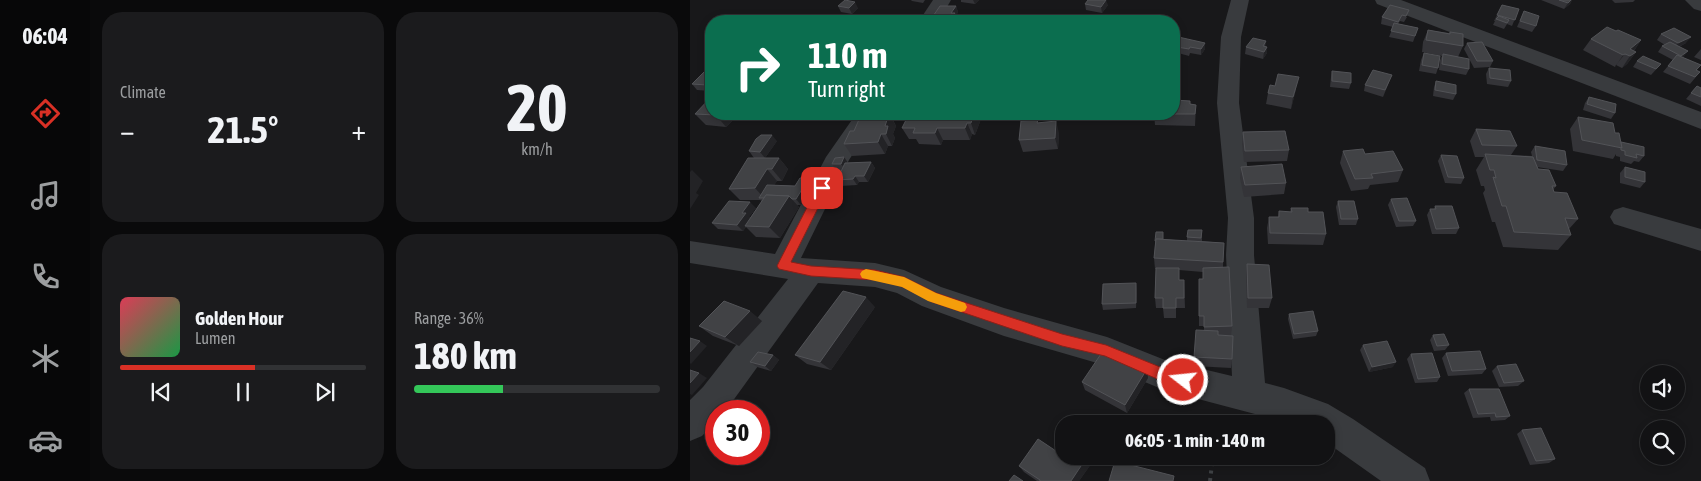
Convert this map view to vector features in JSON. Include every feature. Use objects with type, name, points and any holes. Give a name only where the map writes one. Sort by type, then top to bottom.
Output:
[{"type":"street","points":[[933,15],[942,0]]},
{"type":"street","points":[[1240,0],[1231,37],[1228,103],[1241,218],[1240,255],[1250,396]]},
{"type":"street","points":[[1384,0],[1701,121]]},
{"type":"street","points":[[1694,0],[1701,5]]},
{"type":"street","points":[[690,424],[715,398],[797,268],[838,157],[864,120]]},
{"type":"street","points":[[1623,217],[1701,240]]},
{"type":"street","points":[[690,252],[797,268],[875,275],[904,282],[932,297],[1062,340],[1106,351],[1164,375],[1284,404],[1316,416],[1341,431],[1412,481]]},
{"type":"path","points":[[1210,481],[1212,465]]},
{"type":"building","points":[[845,0],[855,2],[849,8],[838,6]]},
{"type":"building","points":[[1088,0],[1106,0],[1101,7],[1085,4]]},
{"type":"building","points":[[1559,0],[1571,0],[1568,3]]},
{"type":"building","points":[[1390,5],[1409,10],[1406,16],[1402,15],[1398,22],[1382,17]]},
{"type":"building","points":[[1502,5],[1519,9],[1515,20],[1497,15]]},
{"type":"building","points":[[940,6],[956,6],[951,13],[955,13],[954,15],[934,15]]},
{"type":"building","points":[[1524,11],[1539,16],[1536,26],[1520,21]]},
{"type":"building","points":[[1499,16],[1509,20],[1507,23],[1496,19]]},
{"type":"building","points":[[1394,23],[1418,28],[1415,36],[1391,31]]},
{"type":"building","points":[[1607,27],[1641,40],[1630,49],[1636,52],[1630,56],[1623,55],[1591,39]]},
{"type":"building","points":[[1674,28],[1691,37],[1678,43],[1661,34]]},
{"type":"building","points":[[1428,30],[1463,34],[1463,46],[1426,40]]},
{"type":"building","points":[[1180,37],[1205,43],[1201,49],[1190,47],[1189,49],[1180,48]]},
{"type":"building","points":[[1253,38],[1266,41],[1263,46],[1267,47],[1264,52],[1246,47]]},
{"type":"building","points":[[1482,42],[1493,61],[1477,61],[1467,43]]},
{"type":"building","points":[[1670,42],[1688,51],[1681,56],[1662,46]]},
{"type":"building","points":[[1424,53],[1440,56],[1438,68],[1422,65]]},
{"type":"building","points":[[1443,54],[1469,59],[1469,69],[1442,64]]},
{"type":"building","points":[[1677,55],[1701,65],[1696,70],[1700,72],[1695,77],[1668,66]]},
{"type":"building","points":[[1643,56],[1661,64],[1656,69],[1637,61]]},
{"type":"building","points":[[1489,68],[1510,70],[1511,81],[1490,78]]},
{"type":"building","points":[[1373,70],[1392,75],[1385,90],[1365,85]]},
{"type":"building","points":[[705,71],[705,85],[692,84]]},
{"type":"building","points":[[1332,71],[1351,73],[1351,83],[1332,81]]},
{"type":"building","points":[[1278,74],[1299,77],[1293,97],[1268,93],[1270,85],[1275,86]]},
{"type":"building","points":[[1436,81],[1456,85],[1456,94],[1435,90]]},
{"type":"building","points":[[1697,86],[1701,88],[1701,97],[1691,93]]},
{"type":"building","points":[[1589,97],[1616,104],[1615,113],[1587,104]]},
{"type":"building","points":[[1180,100],[1190,101],[1190,104],[1196,105],[1195,114],[1180,114]]},
{"type":"building","points":[[705,103],[705,114],[695,114]]},
{"type":"building","points":[[1578,117],[1613,123],[1615,133],[1619,133],[1622,148],[1582,140]]},
{"type":"building","points":[[859,120],[887,120],[885,126],[888,126],[886,134],[881,134],[878,142],[844,144],[850,131],[854,131]]},
{"type":"building","points":[[906,120],[972,120],[971,123],[967,123],[965,128],[937,128],[935,133],[913,133],[915,128],[902,128]]},
{"type":"building","points":[[1038,120],[1037,123],[1056,121],[1055,138],[1019,140],[1021,121]]},
{"type":"building","points":[[1476,129],[1510,131],[1517,146],[1482,145]]},
{"type":"building","points":[[1285,131],[1289,150],[1245,151],[1243,132]]},
{"type":"building","points":[[761,135],[772,135],[760,152],[749,151],[756,139]]},
{"type":"building","points":[[1621,142],[1644,147],[1644,156],[1636,154],[1637,158],[1625,155],[1625,151],[1621,150]]},
{"type":"building","points":[[1535,146],[1565,151],[1567,165],[1537,160]]},
{"type":"building","points":[[1363,149],[1365,154],[1393,151],[1403,170],[1371,174],[1373,178],[1355,179],[1343,151]]},
{"type":"building","points":[[1485,154],[1533,157],[1538,169],[1549,170],[1556,186],[1552,186],[1554,192],[1567,193],[1578,219],[1565,218],[1571,235],[1514,232],[1506,206],[1502,206],[1493,177],[1496,178],[1494,170],[1490,170]]},
{"type":"building","points":[[1441,155],[1457,156],[1464,178],[1448,177]]},
{"type":"building","points":[[844,157],[841,164],[832,164],[835,158]]},
{"type":"building","points":[[748,158],[779,158],[772,169],[767,169],[755,188],[729,189]]},
{"type":"building","points":[[871,162],[864,176],[837,180],[845,163]]},
{"type":"building","points":[[1282,164],[1286,183],[1245,185],[1241,167]]},
{"type":"building","points":[[1625,167],[1645,172],[1645,182],[1625,177]]},
{"type":"building","points":[[800,178],[809,178],[796,199],[792,199],[789,196],[766,195],[764,198],[759,198],[767,185],[795,186]]},
{"type":"building","points":[[766,195],[789,196],[769,227],[745,226]]},
{"type":"building","points":[[1407,198],[1416,221],[1399,221],[1391,199]]},
{"type":"building","points":[[729,201],[750,202],[742,213],[746,213],[737,225],[712,223]]},
{"type":"building","points":[[1338,201],[1354,201],[1358,219],[1341,219]]},
{"type":"building","points":[[1435,206],[1452,206],[1459,228],[1436,229],[1430,209],[1436,209]]},
{"type":"building","points":[[1291,208],[1308,208],[1308,212],[1323,212],[1326,234],[1270,233],[1269,217],[1279,217],[1279,211],[1292,212]]},
{"type":"building","points":[[1188,230],[1202,230],[1201,238],[1187,237]]},
{"type":"building","points":[[1156,232],[1163,232],[1163,239],[1156,239],[1155,241]]},
{"type":"building","points":[[1156,239],[1224,243],[1223,262],[1154,258]]},
{"type":"building","points":[[1247,264],[1269,265],[1272,298],[1248,298]]},
{"type":"building","points":[[1229,267],[1232,326],[1204,327],[1204,316],[1199,316],[1199,279],[1203,279],[1203,268]]},
{"type":"building","points":[[1156,268],[1179,268],[1179,280],[1184,280],[1184,298],[1176,298],[1176,308],[1163,308],[1163,298],[1155,298]]},
{"type":"building","points":[[1136,283],[1136,303],[1102,304],[1103,284]]},
{"type":"building","points":[[843,291],[866,297],[820,362],[795,355]]},
{"type":"building","points":[[724,301],[750,311],[725,337],[699,326]]},
{"type":"building","points":[[1313,311],[1318,331],[1294,334],[1289,314]]},
{"type":"building","points":[[1196,330],[1218,331],[1218,335],[1233,336],[1232,359],[1194,357]]},
{"type":"building","points":[[1444,334],[1449,345],[1437,346],[1433,335]]},
{"type":"building","points":[[690,338],[700,341],[690,352]]},
{"type":"building","points":[[1387,341],[1396,362],[1372,367],[1363,345]]},
{"type":"building","points":[[1105,348],[1147,369],[1125,405],[1082,382]]},
{"type":"building","points":[[1480,351],[1486,369],[1452,371],[1446,353]]},
{"type":"building","points":[[758,352],[773,355],[765,366],[750,362]]},
{"type":"building","points":[[1432,353],[1440,377],[1418,379],[1411,354]]},
{"type":"building","points":[[1516,364],[1524,381],[1504,383],[1497,366]]},
{"type":"building","points":[[690,370],[699,373],[690,383]]},
{"type":"building","points":[[1469,389],[1499,389],[1510,416],[1496,417],[1495,413],[1478,414]]},
{"type":"building","points":[[1541,428],[1555,459],[1536,461],[1522,430]]},
{"type":"building","points":[[1038,439],[1055,450],[1055,465],[1082,465],[1071,481],[1040,481],[1019,466]]},
{"type":"building","points":[[1114,465],[1131,465],[1174,476],[1173,481],[1109,481]]},
{"type":"building","points":[[1014,475],[1023,481],[1009,481]]},
{"type":"slow traffic","points":[[866,274],[904,282],[932,297],[961,307]]},
{"type":"route","points":[[822,188],[783,266],[811,271],[875,275],[904,282],[932,297],[1062,340],[1106,351],[1164,375],[1183,380]]}]
